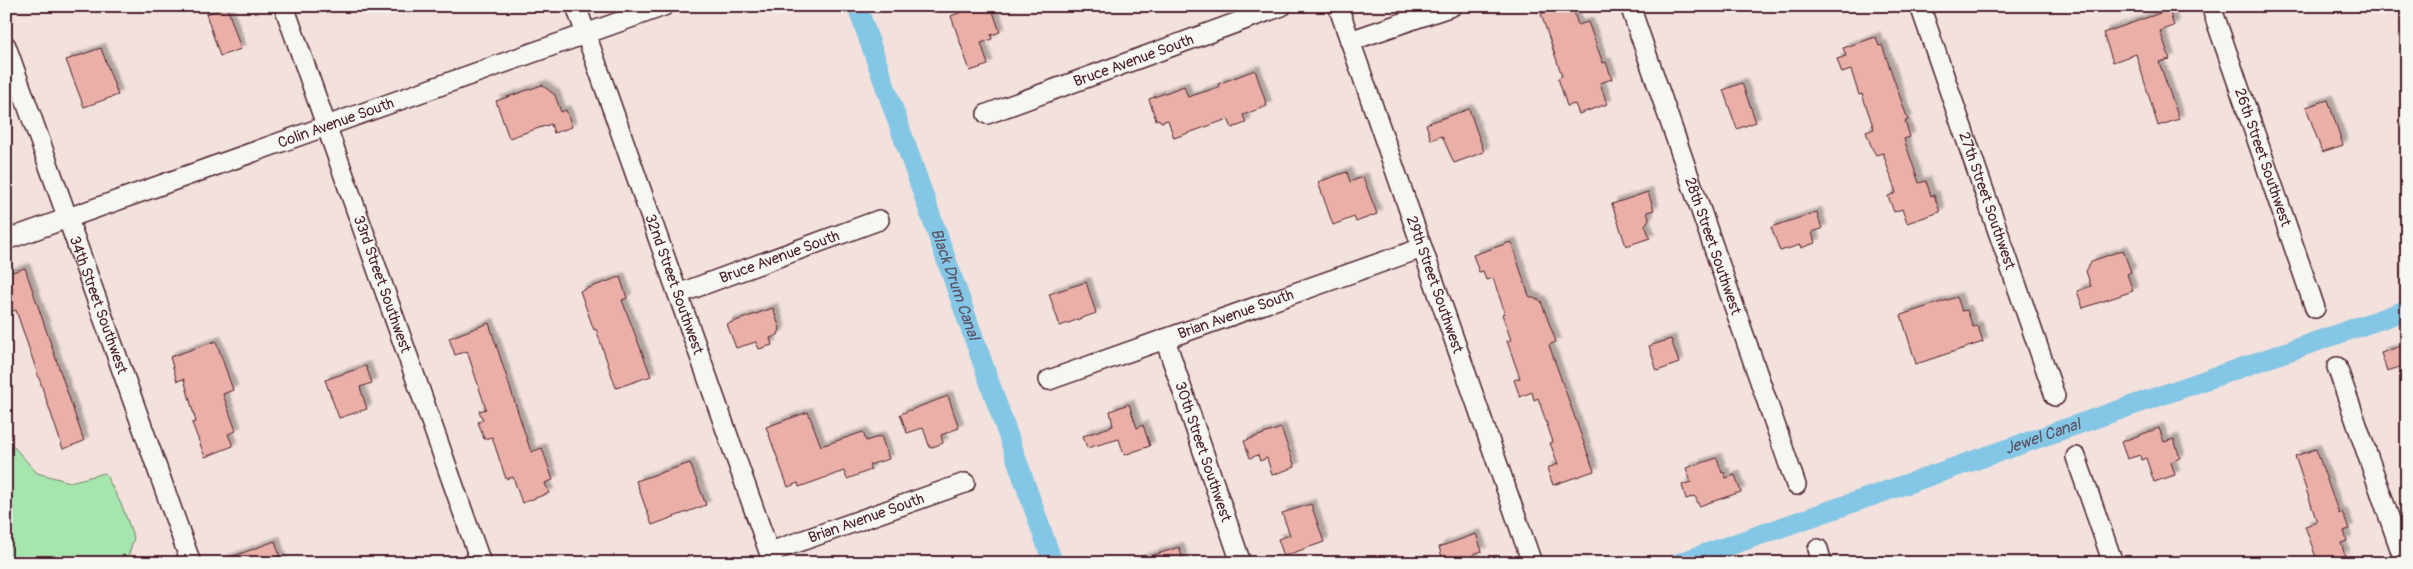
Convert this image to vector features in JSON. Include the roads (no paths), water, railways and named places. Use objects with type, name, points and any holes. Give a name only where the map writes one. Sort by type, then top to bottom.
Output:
[{"type":"street","name":"33rd Street Southwest","points":[[284,6],[482,563]]},
{"type":"street","name":"32nd Street Southwest","points":[[576,6],[772,557]]},
{"type":"street","name":"Colin Avenue South","points":[[6,240],[664,6]]},
{"type":"street","name":"Bruce Avenue South","points":[[987,114],[1282,6]]},
{"type":"street","name":"29th Street Southwest","points":[[1338,6],[1532,563]]},
{"type":"street","points":[[1350,41],[1452,6]]},
{"type":"street","name":"28th Street Southwest","points":[[1630,6],[1796,485]]},
{"type":"street","name":"27th Street Southwest","points":[[1920,6],[2055,396]]},
{"type":"street","name":"26th Street Southwest","points":[[2211,6],[2316,308]]},
{"type":"street","name":"34th Street Southwest","points":[[6,46],[191,563]]},
{"type":"street","name":"Bruce Avenue South","points":[[678,294],[879,220]]},
{"type":"street","name":"Brian Avenue South","points":[[1050,380],[1422,248]]},
{"type":"street","name":"30th Street Southwest","points":[[1165,339],[1241,563]]},
{"type":"street","points":[[2337,366],[2405,563]]},
{"type":"street","points":[[2076,457],[2113,563]]},
{"type":"street","name":"Brian Avenue South","points":[[772,557],[965,483]]},
{"type":"waterway","name":"Black Drum Canal","points":[[857,6],[1053,563]]},
{"type":"waterway","name":"Jewel Canal","points":[[1679,563],[2407,310]]}]
